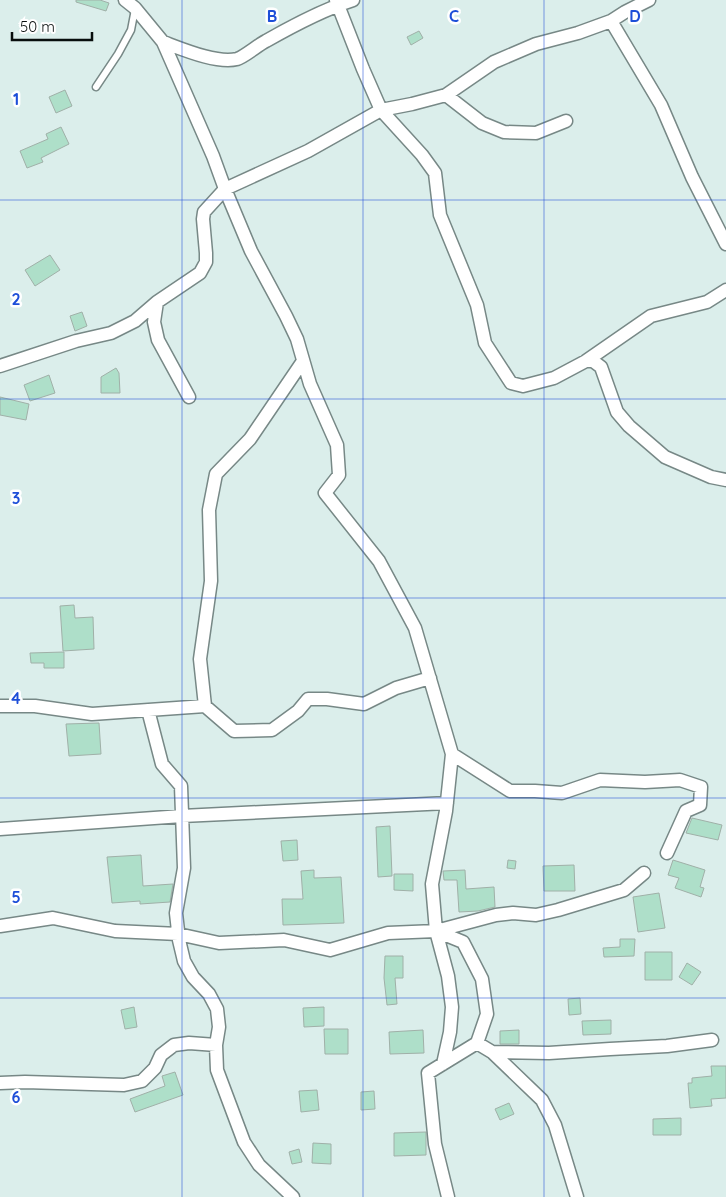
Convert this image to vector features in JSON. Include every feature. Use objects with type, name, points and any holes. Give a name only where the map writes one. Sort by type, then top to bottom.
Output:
[{"type":"street","points":[[125,0],[135,4],[163,42],[213,156],[251,251],[297,338],[310,384],[338,445],[339,475],[325,494],[379,561],[415,628],[430,678],[452,754],[447,803],[432,884],[436,931],[448,976],[452,1007],[450,1032],[443,1064]]},
{"type":"street","points":[[163,42],[208,58],[238,59],[262,43],[338,2],[353,0]]},
{"type":"street","points":[[618,0],[625,12]]},
{"type":"street","points":[[0,366],[76,341],[111,333],[135,321],[157,302],[200,273],[206,262],[204,212],[225,189],[308,151],[381,110],[446,96],[494,62],[536,44],[578,33],[611,21],[649,0]]},
{"type":"street","points":[[338,2],[363,69],[381,110],[422,155],[434,173],[440,215],[477,305],[485,343],[511,384],[523,386],[554,378],[586,361],[652,316],[707,302],[726,290]]},
{"type":"street","points":[[611,21],[661,105],[692,177],[726,244]]},
{"type":"street","points":[[446,96],[482,123],[504,132],[536,133],[566,121]]},
{"type":"street","points":[[157,302],[154,322],[158,340],[188,397]]},
{"type":"street","points":[[303,361],[250,440],[216,474],[208,510],[211,581],[200,659],[205,706],[234,731],[272,730],[298,711],[308,699],[327,699],[364,704],[396,688],[430,678]]},
{"type":"street","points":[[586,361],[593,362],[601,367],[616,412],[629,426],[665,457],[710,477],[726,480]]},
{"type":"street","points":[[0,706],[34,706],[92,714],[205,706]]},
{"type":"street","points":[[148,710],[162,764],[181,786],[184,868],[176,913],[184,961],[193,977],[217,1008],[219,1027],[216,1045],[217,1070],[244,1142],[259,1164],[292,1197]]},
{"type":"street","points":[[452,754],[510,791],[562,793],[600,780],[645,782],[680,780],[702,787],[700,805],[686,812],[667,853]]},
{"type":"street","points":[[0,830],[182,816],[447,803]]},
{"type":"street","points":[[0,926],[53,918],[115,931],[178,934],[219,943],[284,940],[330,950],[388,933],[436,931],[496,914],[536,915],[558,910],[624,890],[644,873]]},
{"type":"street","points":[[436,931],[463,942],[482,979],[487,1014],[478,1043],[428,1073],[434,1144],[448,1197]]},
{"type":"street","points":[[492,1052],[588,1051],[610,1048],[667,1046],[712,1040]]},
{"type":"street","points":[[0,1083],[124,1085],[142,1081],[155,1068],[161,1055],[174,1045],[189,1043],[216,1045]]},
{"type":"street","points":[[478,1043],[492,1052],[542,1100],[555,1125],[577,1197]]},
{"type":"lane","points":[[96,88],[131,30],[135,4]]},
{"type":"building","points":[[76,0],[100,0],[109,3],[106,11],[76,2]]},
{"type":"building","points":[[419,31],[423,38],[411,45],[407,37]]},
{"type":"building","points":[[65,90],[72,106],[56,113],[49,97]]},
{"type":"building","points":[[61,127],[69,144],[41,158],[43,162],[27,168],[20,151],[48,139],[46,134]]},
{"type":"building","points":[[50,255],[60,270],[35,286],[25,270]]},
{"type":"building","points":[[82,312],[87,326],[75,331],[70,316]]},
{"type":"building","points":[[116,368],[119,373],[120,393],[101,393],[101,377]]},
{"type":"building","points":[[49,375],[55,393],[30,401],[24,385]]},
{"type":"building","points":[[0,397],[29,404],[26,420],[0,415]]},
{"type":"building","points":[[74,605],[75,618],[93,617],[94,649],[63,651],[60,606]]},
{"type":"building","points":[[64,652],[64,668],[44,668],[44,663],[31,663],[30,653]]},
{"type":"building","points":[[99,723],[101,754],[69,756],[66,724]]},
{"type":"building","points":[[692,818],[722,825],[718,840],[686,833]]},
{"type":"building","points":[[390,826],[392,876],[378,877],[376,827]]},
{"type":"building","points":[[297,840],[298,860],[283,861],[281,841]]},
{"type":"building","points":[[141,855],[143,886],[173,884],[170,902],[140,904],[140,901],[112,903],[107,857]]},
{"type":"building","points":[[508,860],[516,861],[515,869],[507,868]]},
{"type":"building","points":[[673,860],[705,870],[700,887],[704,888],[701,897],[675,888],[679,878],[668,875]]},
{"type":"building","points":[[574,865],[575,891],[544,891],[543,866]]},
{"type":"building","points":[[314,870],[314,878],[341,877],[344,923],[283,925],[282,899],[303,899],[301,871]]},
{"type":"building","points":[[465,870],[466,889],[494,887],[495,907],[478,911],[459,912],[457,880],[444,880],[443,871]]},
{"type":"building","points":[[394,874],[413,874],[413,891],[394,890]]},
{"type":"building","points":[[659,893],[665,928],[638,932],[633,897]]},
{"type":"building","points":[[620,939],[635,939],[634,956],[604,957],[603,948],[620,947]]},
{"type":"building","points":[[645,952],[672,952],[672,980],[645,980]]},
{"type":"building","points":[[385,956],[403,956],[403,978],[395,978],[397,1004],[387,1005],[384,978]]},
{"type":"building","points":[[687,963],[701,972],[692,985],[679,977]]},
{"type":"building","points":[[580,998],[581,1014],[569,1015],[568,999]]},
{"type":"building","points":[[134,1007],[137,1027],[125,1029],[121,1010]]},
{"type":"building","points":[[324,1007],[324,1026],[304,1027],[303,1008]]},
{"type":"building","points":[[611,1020],[611,1034],[583,1035],[582,1021]]},
{"type":"building","points":[[324,1029],[348,1029],[348,1054],[325,1054]]},
{"type":"building","points":[[423,1030],[424,1053],[390,1054],[389,1032]]},
{"type":"building","points":[[519,1030],[519,1044],[500,1044],[500,1031]]},
{"type":"building","points":[[711,1066],[726,1066],[726,1098],[711,1099],[712,1106],[690,1108],[688,1083],[692,1083],[692,1078],[712,1076]]},
{"type":"building","points":[[175,1072],[183,1095],[135,1112],[130,1099],[165,1086],[162,1076]]},
{"type":"building","points":[[317,1090],[319,1110],[301,1112],[299,1091]]},
{"type":"building","points":[[374,1091],[375,1109],[361,1110],[361,1092]]},
{"type":"building","points":[[509,1103],[514,1114],[500,1120],[495,1109]]},
{"type":"building","points":[[681,1118],[681,1135],[653,1135],[653,1119]]},
{"type":"building","points":[[426,1132],[426,1155],[394,1156],[394,1133]]},
{"type":"building","points":[[313,1143],[331,1144],[331,1164],[312,1163]]},
{"type":"building","points":[[299,1149],[302,1162],[292,1164],[289,1152]]}]
